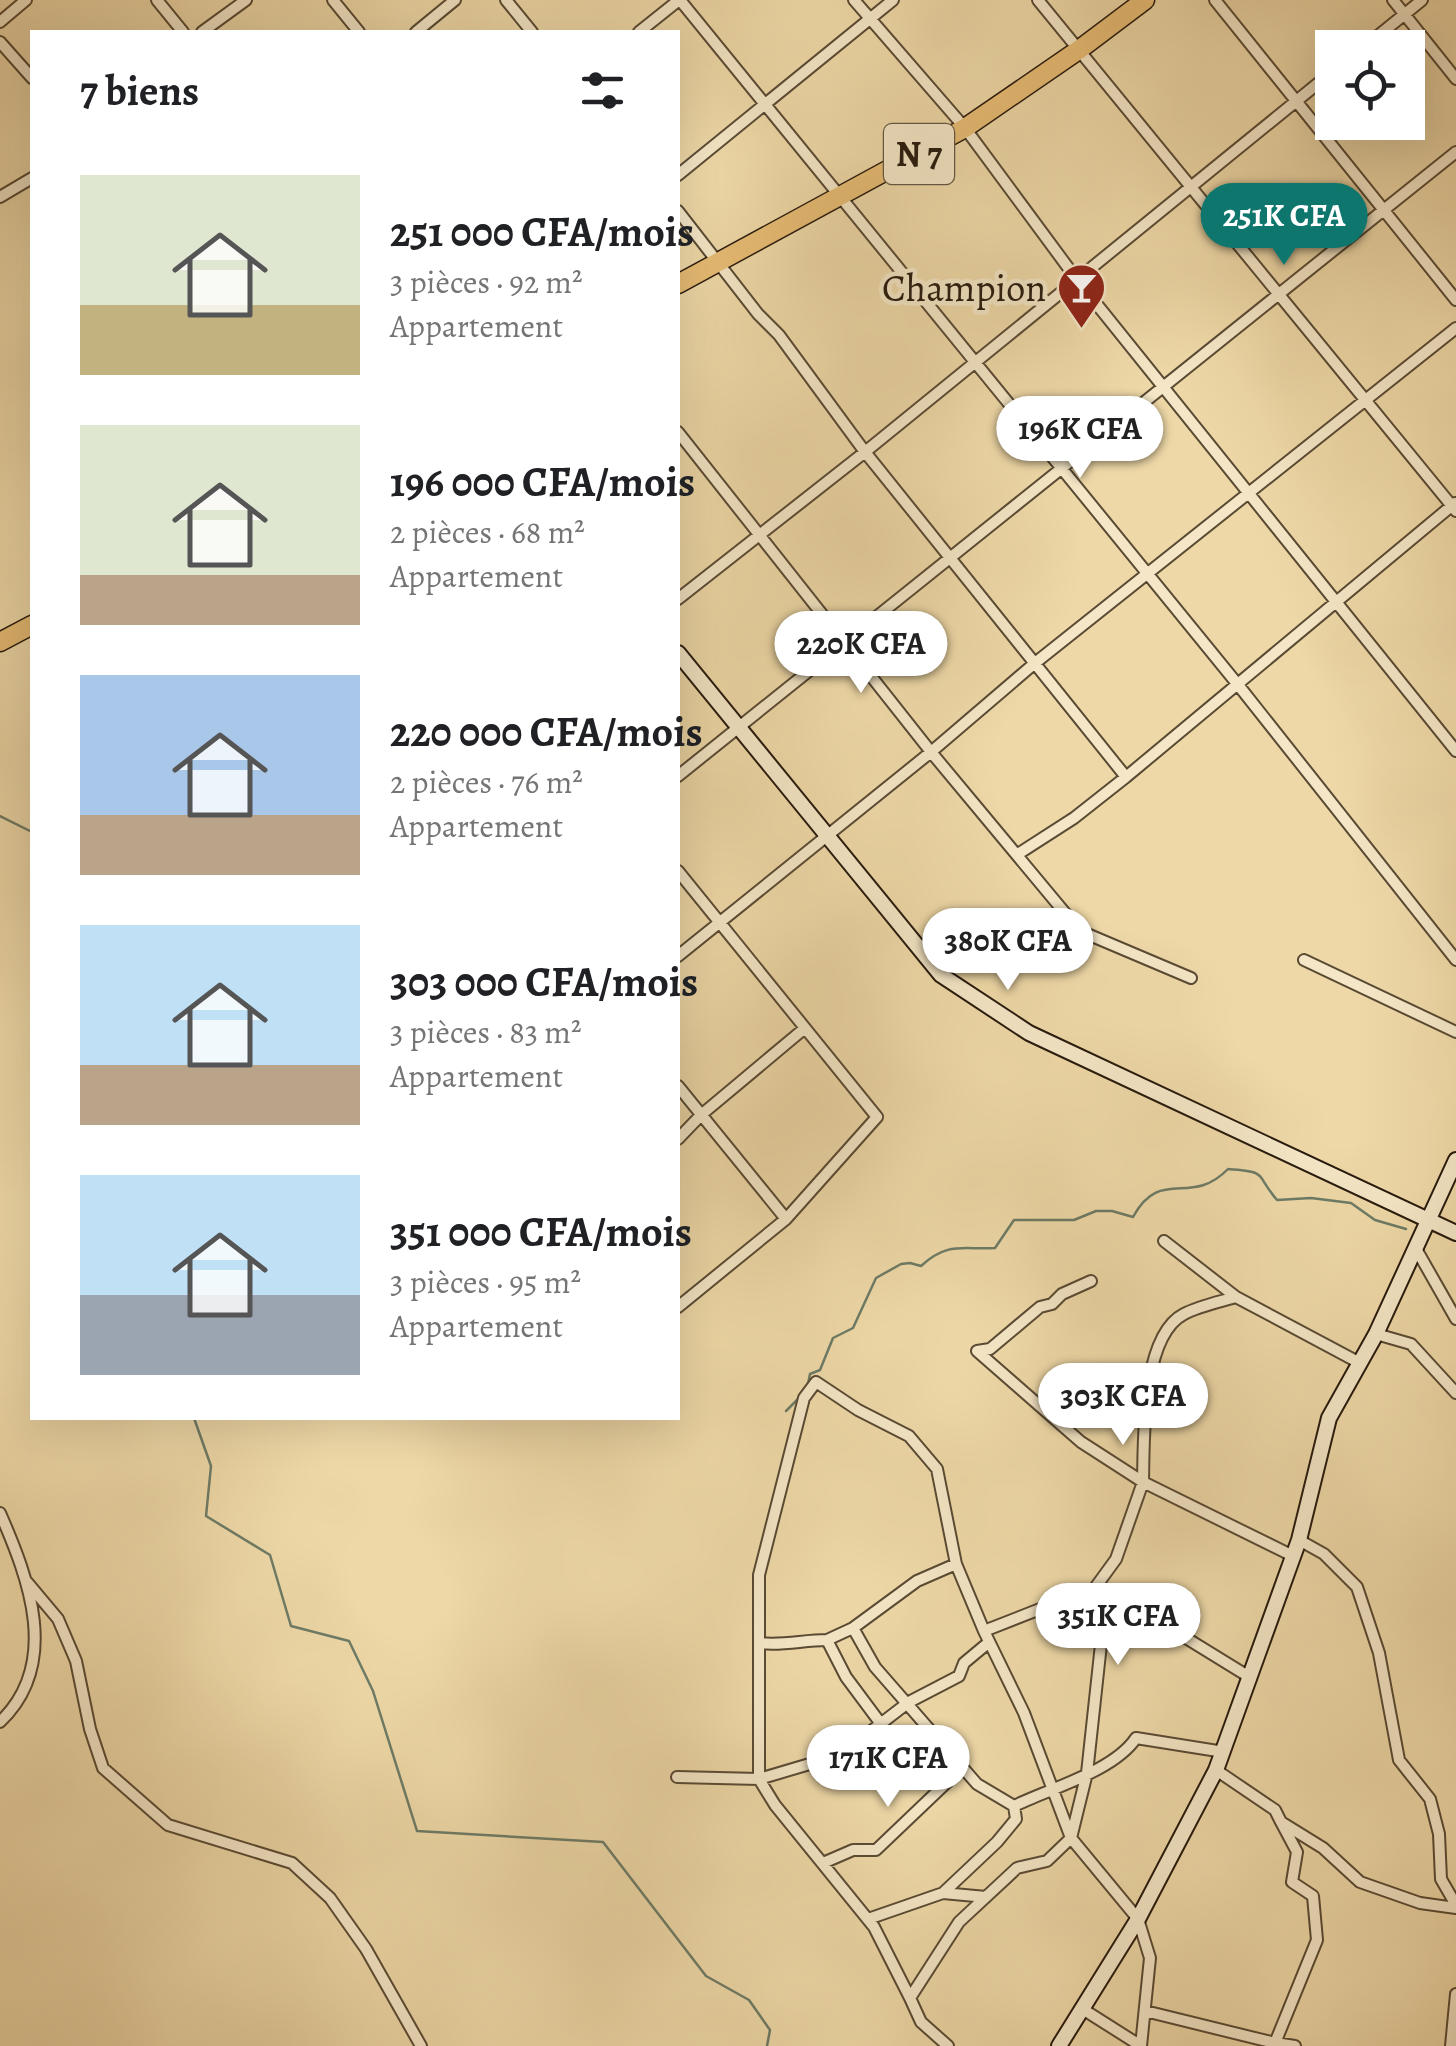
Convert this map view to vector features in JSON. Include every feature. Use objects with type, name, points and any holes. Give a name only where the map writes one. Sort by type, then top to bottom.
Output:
[{"type":"highway","name":"N 7","points":[[680,283],[965,128],[1145,0]]},
{"type":"highway","points":[[0,642],[30,626]]},
{"type":"street","points":[[0,22],[26,0]]},
{"type":"street","points":[[156,0],[180,30]]},
{"type":"street","points":[[205,30],[246,0]]},
{"type":"street","points":[[333,0],[357,30]]},
{"type":"street","points":[[418,30],[455,0]]},
{"type":"street","points":[[506,0],[530,30]]},
{"type":"street","points":[[642,30],[680,0],[1239,686],[1456,960]]},
{"type":"street","points":[[854,0],[965,128],[1078,280],[1456,750]]},
{"type":"street","points":[[680,173],[893,0]]},
{"type":"street","points":[[1018,854],[1074,818],[1126,777],[1455,506],[1038,0]]},
{"type":"street","points":[[1214,0],[1456,300]]},
{"type":"street","points":[[1392,0],[1456,78]]},
{"type":"street","points":[[1385,30],[1422,0]]},
{"type":"street","points":[[0,42],[30,76]]},
{"type":"street","points":[[680,597],[866,452],[1315,86]]},
{"type":"street","points":[[680,774],[1456,152]]},
{"type":"street","points":[[0,197],[30,179]]},
{"type":"street","points":[[680,212],[1126,777]]},
{"type":"street","points":[[680,954],[1035,663],[1456,328]]},
{"type":"street","points":[[680,435],[931,752],[1080,931],[1191,978]]},
{"type":"street","points":[[680,655],[941,975],[1028,1033],[1456,1234]]},
{"type":"street","points":[[680,873],[877,1116],[786,1219],[680,1302]]},
{"type":"street","points":[[1304,960],[1456,1032]]},
{"type":"street","points":[[680,1137],[701,1114],[805,1028]]},
{"type":"street","points":[[680,1088],[786,1219]]},
{"type":"street","points":[[1059,2046],[1138,1920],[1216,1770],[1299,1540],[1329,1418],[1376,1334],[1456,1160]]},
{"type":"street","points":[[1164,1241],[1236,1297],[1358,1362]]},
{"type":"street","points":[[1415,1246],[1456,1319]]},
{"type":"street","points":[[1091,1282],[1040,1307],[990,1350],[977,1350],[1081,1442],[1143,1482],[1293,1556]]},
{"type":"street","points":[[677,1777],[760,1778],[840,1755],[909,1702],[959,1676],[964,1662],[986,1637],[1092,1592],[1116,1559],[1143,1482],[1144,1413],[1160,1339],[1181,1315],[1236,1297]]},
{"type":"street","points":[[1376,1334],[1411,1344],[1456,1393]]},
{"type":"street","points":[[948,2046],[921,2022],[868,1919],[775,1805],[760,1778],[759,1575],[804,1398],[816,1382],[858,1410],[909,1436],[936,1469],[956,1564],[986,1637],[1024,1713],[1071,1838],[1138,1920],[1150,1958],[1141,2046],[1080,2008]]},
{"type":"street","points":[[0,1513],[27,1582],[36,1637],[31,1674],[9,1714],[0,1722]]},
{"type":"street","points":[[1299,1540],[1324,1554],[1357,1586],[1379,1654],[1398,1760],[1430,1799],[1439,1834],[1441,1879],[1456,1906]]},
{"type":"street","points":[[759,1643],[787,1646],[827,1640],[852,1628],[918,1580],[956,1564]]},
{"type":"street","points":[[27,1582],[58,1620],[76,1661],[103,1768],[168,1825],[292,1863],[330,1898],[366,1949],[421,2046]]},
{"type":"street","points":[[1092,1592],[1160,1622],[1251,1678]]},
{"type":"street","points":[[910,1998],[959,1922],[1016,1868],[1047,1860],[1071,1838],[1087,1773],[1103,1626],[1092,1592]]},
{"type":"street","points":[[852,1628],[875,1666],[962,1768],[977,1784],[1014,1806]]},
{"type":"street","points":[[827,1640],[846,1677],[881,1724]]},
{"type":"street","points":[[1014,1806],[1112,1763],[1136,1738],[1224,1752]]},
{"type":"street","points":[[823,1863],[853,1850],[876,1850],[962,1768]]},
{"type":"street","points":[[1216,1770],[1275,1810],[1297,1852],[1292,1882],[1314,1896],[1317,1940],[1275,2045]]},
{"type":"street","points":[[868,1919],[942,1893],[997,1842],[1016,1819],[1014,1806]]},
{"type":"street","points":[[1281,1822],[1323,1848],[1360,1882],[1420,1903],[1456,1906]]},
{"type":"street","points":[[942,1893],[986,1897]]},
{"type":"street","points":[[1451,2046],[1456,1994]]},
{"type":"street","points":[[1144,2011],[1275,2045],[1295,2046]]},
{"type":"waterway","points":[[0,816],[30,831]]},
{"type":"waterway","points":[[807,1389],[810,1374],[820,1370],[833,1338],[853,1328],[876,1278],[901,1264],[921,1266],[948,1250],[995,1248],[1014,1220],[1074,1220],[1096,1211],[1133,1217],[1154,1193],[1201,1186],[1228,1169],[1255,1173],[1277,1200],[1311,1198],[1351,1203],[1375,1220],[1406,1229]]},
{"type":"waterway","points":[[786,1411],[799,1398]]},
{"type":"waterway","points":[[195,1420],[211,1466],[206,1516],[270,1555],[291,1626],[349,1641],[373,1691],[417,1831],[603,1842],[706,1976],[749,2000],[770,2030],[767,2046]]},
{"type":"place","name":"Champion","points":[[1081,330]]}]
